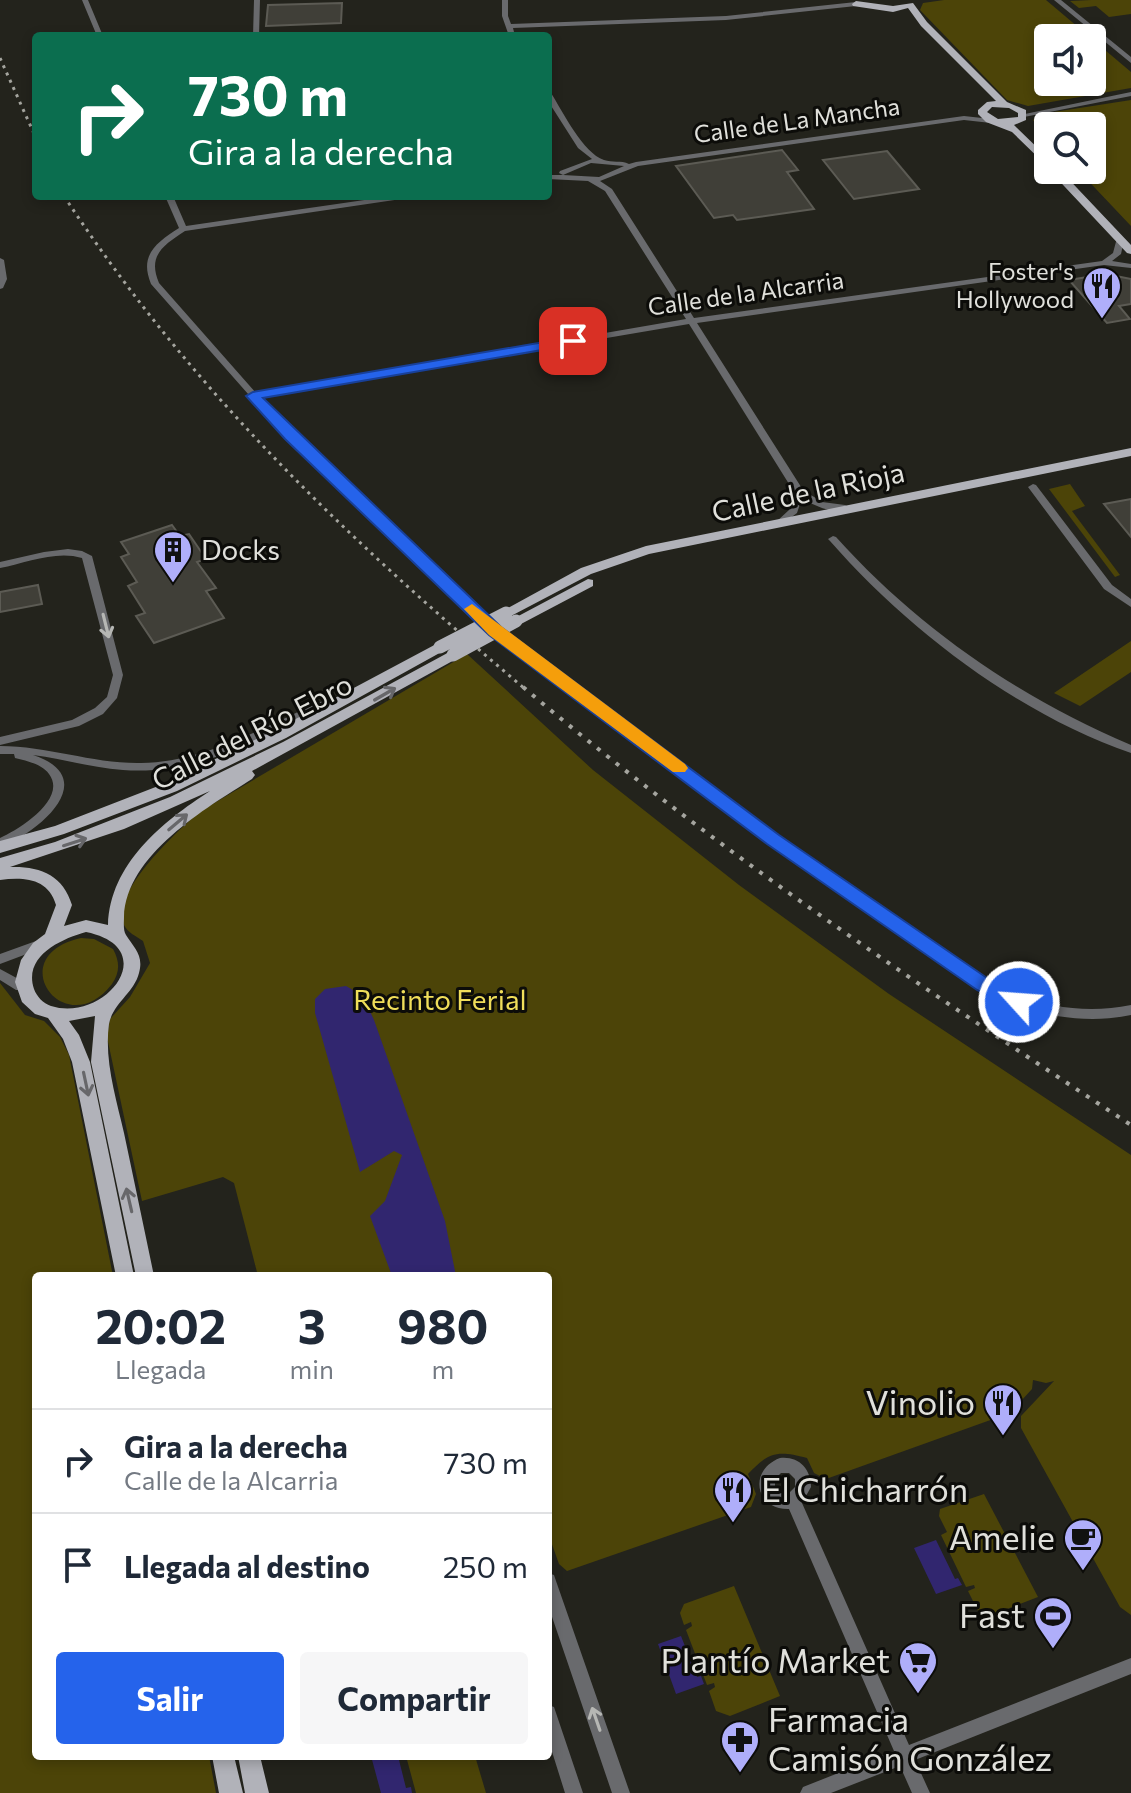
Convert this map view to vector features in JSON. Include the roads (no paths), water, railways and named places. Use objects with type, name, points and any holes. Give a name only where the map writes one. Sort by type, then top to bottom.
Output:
[{"type":"main road","points":[[856,4],[876,2],[898,9],[984,97],[983,115],[1016,130],[1034,149]]},
{"type":"main road","points":[[898,9],[910,2],[924,24],[1004,104],[1020,114],[1034,132]]},
{"type":"main road","points":[[983,108],[1004,104]]},
{"type":"main road","points":[[1003,123],[1020,114]]},
{"type":"main road","points":[[1069,184],[1126,239]]},
{"type":"main road","points":[[1078,184],[1126,239],[1131,251]]},
{"type":"main road","name":"Calle de la Rioja","points":[[511,617],[586,571],[627,556],[845,508],[1131,452]]},
{"type":"main road","name":"Calle de la Rioja","points":[[511,617],[616,568],[648,559],[860,512],[1131,460]]},
{"type":"main road","name":"Calle del Río Ebro","points":[[0,845],[37,838],[142,801],[262,744],[372,684],[446,651],[511,617]]},
{"type":"main road","name":"Calle del Río Ebro","points":[[0,864],[141,818],[339,720],[446,651]]},
{"type":"main road","points":[[116,934],[114,915],[123,889],[138,863],[171,827],[199,805],[339,720]]},
{"type":"main road","points":[[0,874],[19,871],[37,875],[46,878],[58,889],[64,905],[53,934]]},
{"type":"main road","points":[[86,926],[116,934],[128,945],[133,958],[131,974],[123,989],[109,1002],[73,1015],[54,1014],[26,999],[20,986],[20,972],[36,946],[53,934],[86,926]]},
{"type":"main road","points":[[109,1002],[101,1023],[100,1062],[144,1272]]},
{"type":"main road","points":[[54,1014],[70,1035],[81,1062],[124,1272]]},
{"type":"main road","points":[[224,1760],[231,1793]]},
{"type":"main road","points":[[250,1760],[257,1793]]},
{"type":"street","points":[[85,0],[98,32]]},
{"type":"street","points":[[256,32],[257,0]]},
{"type":"street","points":[[505,0],[510,32]]},
{"type":"street","points":[[1057,0],[1131,61]]},
{"type":"street","points":[[508,26],[726,18],[856,4]]},
{"type":"street","points":[[1020,114],[1131,94]]},
{"type":"street","points":[[552,101],[581,146],[613,168],[608,189]]},
{"type":"street","name":"Calle de La Mancha","points":[[964,118],[983,108]]},
{"type":"street","name":"Calle de La Mancha","points":[[581,171],[603,162],[636,164],[964,118],[991,121]]},
{"type":"street","points":[[581,146],[581,171]]},
{"type":"street","name":"Calle de La Mancha","points":[[581,171],[611,174],[636,164]]},
{"type":"street","points":[[552,176],[581,171],[608,189],[799,492],[819,505],[845,508]]},
{"type":"street","points":[[171,200],[183,229]]},
{"type":"street","points":[[312,200],[315,208]]},
{"type":"street","points":[[377,200],[183,229],[156,251],[148,266],[150,275],[290,436],[495,631],[773,840],[999,994],[1040,1009],[1066,1013],[1105,1015],[1131,1010]]},
{"type":"street","points":[[1104,263],[1117,254],[1126,239]]},
{"type":"street","points":[[0,260],[3,279],[0,286]]},
{"type":"street","name":"Calle de la Alcarria","points":[[253,396],[692,321],[1104,263],[1131,266]]},
{"type":"street","points":[[1033,487],[1108,587],[1131,604]]},
{"type":"street","points":[[781,522],[794,511],[799,492]]},
{"type":"street","points":[[833,539],[884,593],[972,662],[1045,708],[1131,749]]},
{"type":"street","points":[[0,565],[63,552],[82,553],[90,562],[118,675],[112,698],[89,717],[0,741]]},
{"type":"street","points":[[0,752],[47,751],[113,765],[166,764],[221,750],[372,684]]},
{"type":"street","points":[[0,752],[40,761],[56,774],[60,786],[51,811],[41,821],[0,845]]},
{"type":"street","points":[[0,959],[36,946]]},
{"type":"street","points":[[0,974],[20,986]]},
{"type":"street","points":[[793,1500],[921,1793]]},
{"type":"street","points":[[552,1593],[621,1793]]},
{"type":"street","points":[[809,1793],[1131,1666]]},
{"type":"street","points":[[552,1725],[574,1793]]},
{"type":"railway","points":[[0,58],[32,129]]},
{"type":"railway","points":[[67,200],[166,335],[276,460],[396,576],[525,689]]},
{"type":"railway","points":[[523,687],[669,804],[820,915],[1131,1125]]},
{"type":"place","name":"Foster's Hollywood","points":[[1102,320]]},
{"type":"place","name":"Docks","points":[[173,584]]},
{"type":"place","name":"Vinolio","points":[[1003,1437]]},
{"type":"place","name":"El Chicharrón","points":[[733,1524]]},
{"type":"place","name":"Amelie","points":[[1083,1572]]},
{"type":"place","name":"Fast","points":[[1053,1650]]},
{"type":"place","name":"Plantío Market","points":[[918,1695]]},
{"type":"place","name":"Farmacia Camisón González","points":[[740,1774]]},
{"type":"park label","name":"Recinto Ferial","points":[[440,1000]]}]
